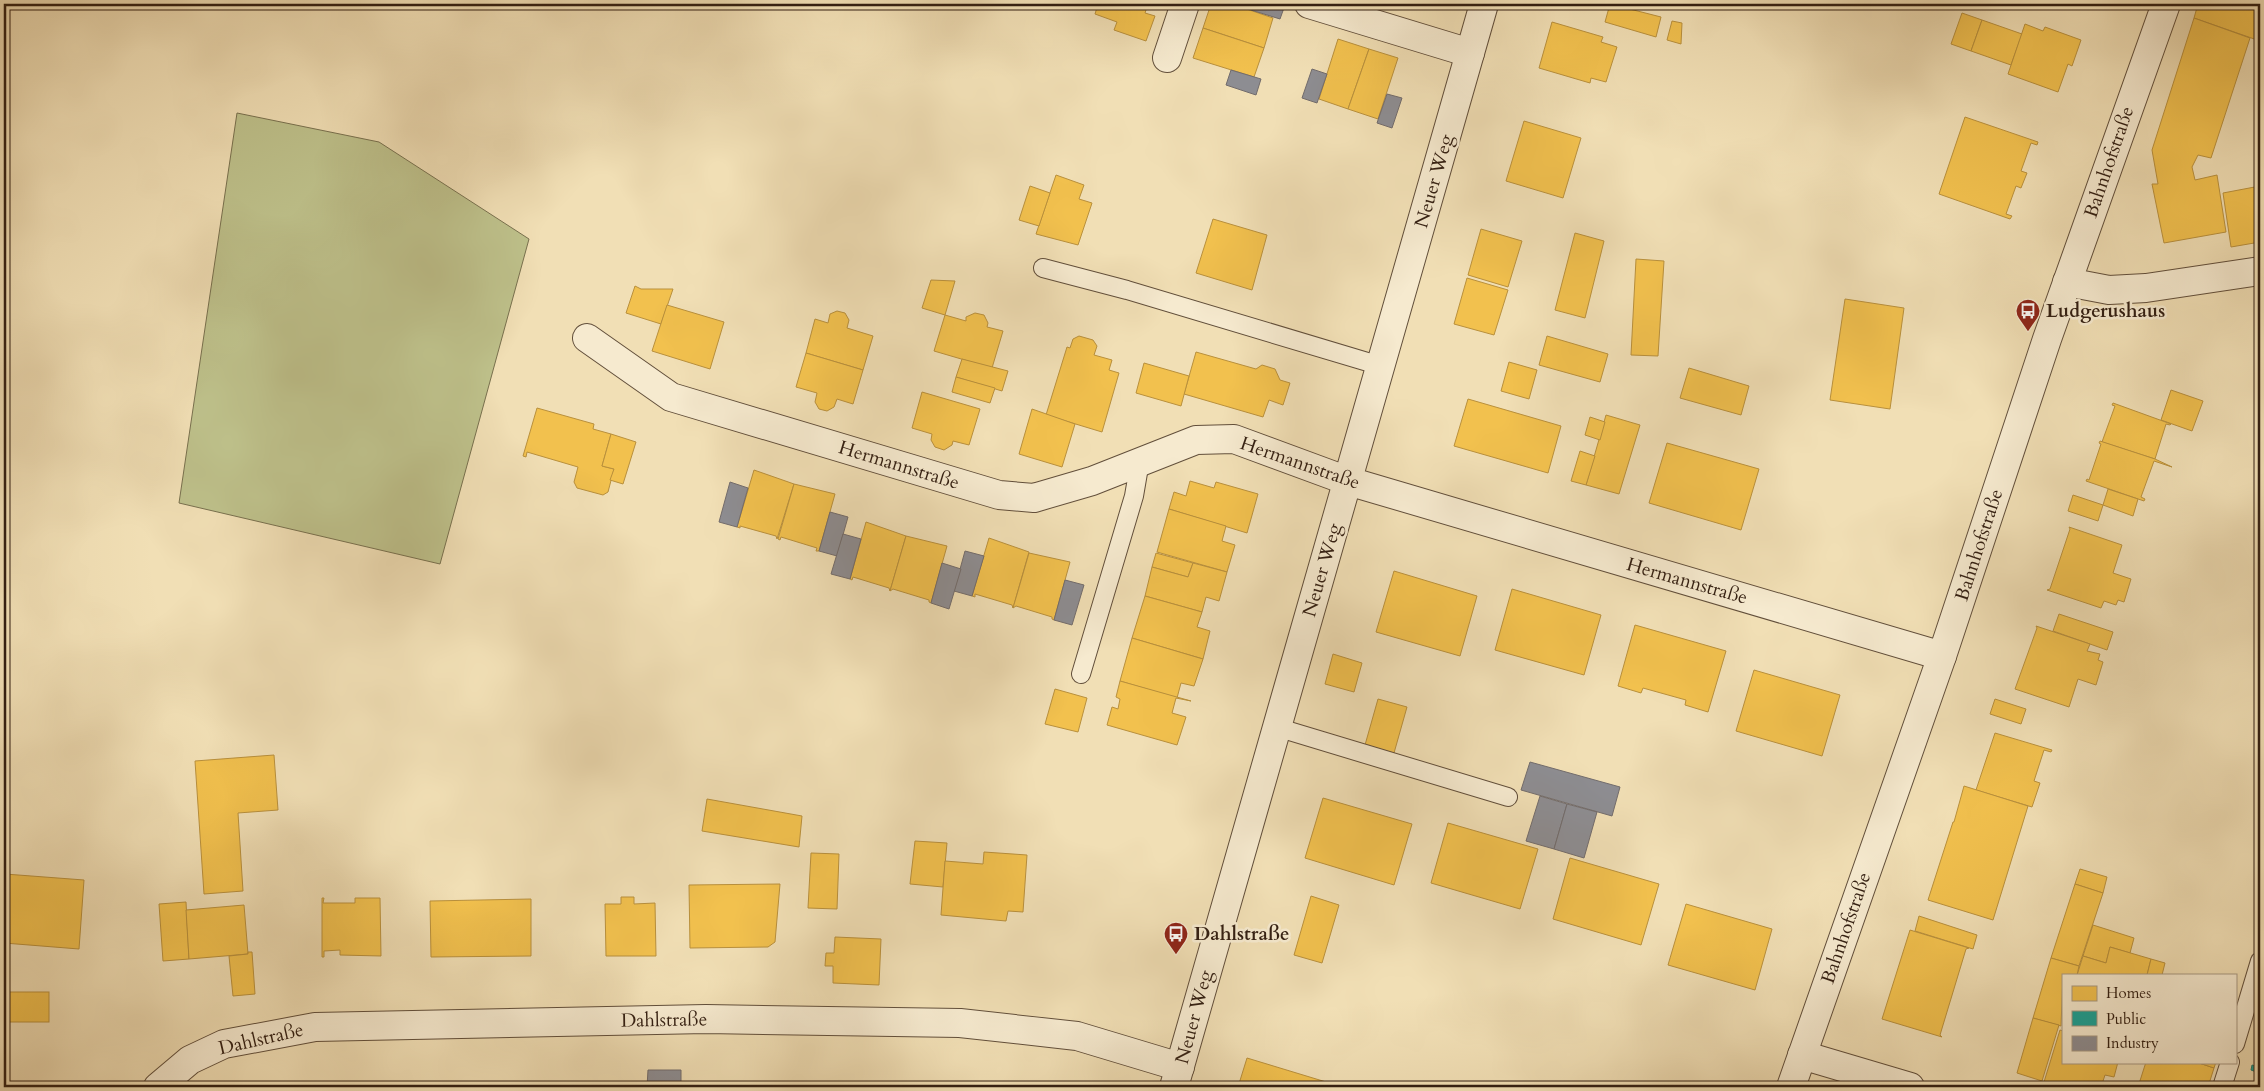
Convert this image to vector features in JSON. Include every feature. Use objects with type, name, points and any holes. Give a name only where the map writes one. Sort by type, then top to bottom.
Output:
[{"type":"street","points":[[1167,58],[1185,4]]},
{"type":"street","points":[[1309,4],[1470,54]]},
{"type":"street","name":"Neuer Weg","points":[[1177,1077],[1484,4]]},
{"type":"street","name":"Bahnhofstraße","points":[[1791,1087],[1942,656],[2067,282],[2166,4]]},
{"type":"street","points":[[2067,282],[2109,290],[2146,288],[2260,271]]},
{"type":"street","name":"Hermannstraße","points":[[587,338],[671,397],[999,495],[1034,498],[1092,482],[1196,440],[1234,439],[1348,481],[1942,656]]},
{"type":"street","name":"Dahlstraße","points":[[158,1087],[190,1060],[224,1044],[315,1026],[706,1020],[960,1023],[1077,1036],[1177,1077]]},
{"type":"street","points":[[1802,1055],[1910,1087]]},
{"type":"lane","points":[[1044,268],[1127,290],[1381,366]]},
{"type":"lane","points":[[1081,674],[1134,496],[1140,461]]},
{"type":"lane","points":[[1276,727],[1508,796]]},
{"type":"lane","points":[[2236,1041],[2260,961]]},
{"type":"lane","points":[[2222,1087],[2229,1064]]},
{"type":"green space","points":[[237,113],[379,142],[529,239],[440,564],[179,503]]},
{"type":"building: Homes","points":[[1098,4],[1148,4],[1145,13],[1155,16],[1146,41],[1114,30],[1117,22],[1095,14]]},
{"type":"building: Homes","points":[[1211,4],[1232,4],[1273,18],[1264,48],[1203,28]]},
{"type":"building: Homes","points":[[1610,4],[1661,17],[1656,37],[1605,22]]},
{"type":"building: Homes","points":[[2198,4],[2260,4],[2260,41],[2194,18]]},
{"type":"building: Homes","points":[[1962,13],[1982,20],[1971,51],[1951,44]]},
{"type":"building: Homes","points":[[2194,18],[2250,38],[2211,158],[2198,155],[2192,167],[2195,180],[2217,175],[2226,232],[2164,243],[2152,184],[2158,184],[2152,150]]},
{"type":"building: Homes","points":[[1982,20],[2022,34],[2011,65],[1971,51]]},
{"type":"building: Homes","points":[[1672,21],[1682,23],[1681,44],[1667,40]]},
{"type":"building: Homes","points":[[1552,22],[1603,37],[1601,42],[1617,47],[1606,82],[1591,78],[1590,83],[1539,68]]},
{"type":"building: Homes","points":[[2025,24],[2043,31],[2045,27],[2081,40],[2072,66],[2068,64],[2058,92],[2008,74]]},
{"type":"building: Homes","points":[[1203,28],[1264,48],[1254,77],[1193,58]]},
{"type":"building: Homes","points":[[1338,39],[1369,49],[1348,109],[1319,99]]},
{"type":"building: Homes","points":[[1369,49],[1398,58],[1378,119],[1348,109]]},
{"type":"building: Homes","points":[[1965,117],[2038,142],[2037,145],[2031,143],[2021,171],[2027,173],[2021,188],[2016,186],[2006,214],[2012,216],[2010,219],[1939,194]]},
{"type":"building: Homes","points":[[1524,121],[1581,138],[1563,198],[1506,181]]},
{"type":"building: Homes","points":[[1056,175],[1084,185],[1079,199],[1092,203],[1078,245],[1036,234]]},
{"type":"building: Homes","points":[[1030,186],[1050,193],[1039,226],[1019,220]]},
{"type":"building: Homes","points":[[2260,186],[2260,242],[2231,247],[2223,193]]},
{"type":"building: Homes","points":[[1213,219],[1267,235],[1252,290],[1196,273]]},
{"type":"building: Homes","points":[[1481,229],[1522,241],[1508,287],[1468,275]]},
{"type":"building: Homes","points":[[1575,233],[1604,241],[1585,318],[1555,310]]},
{"type":"building: Homes","points":[[1636,259],[1664,261],[1658,356],[1631,355]]},
{"type":"building: Homes","points":[[1467,278],[1508,290],[1494,335],[1454,324]]},
{"type":"building: Homes","points":[[931,280],[955,281],[945,315],[922,308]]},
{"type":"building: Homes","points":[[635,286],[641,289],[673,289],[661,324],[626,313]]},
{"type":"building: Homes","points":[[1845,299],[1904,308],[1890,409],[1830,400]]},
{"type":"building: Homes","points":[[667,305],[724,322],[710,369],[652,351]]},
{"type":"building: Homes","points":[[837,311],[845,313],[849,320],[847,328],[873,336],[863,370],[806,353],[815,319],[828,323],[830,314]]},
{"type":"building: Homes","points":[[975,313],[984,315],[988,323],[987,327],[1003,331],[992,368],[934,351],[945,315],[966,321],[966,317]]},
{"type":"building: Homes","points":[[1079,336],[1093,340],[1097,346],[1094,355],[1112,360],[1109,370],[1119,373],[1102,432],[1046,415],[1067,347],[1070,348],[1073,339]]},
{"type":"building: Homes","points":[[1547,336],[1608,354],[1600,382],[1539,365]]},
{"type":"building: Homes","points":[[1196,352],[1256,369],[1262,365],[1275,369],[1280,380],[1290,383],[1283,405],[1269,400],[1263,417],[1184,394]]},
{"type":"building: Homes","points":[[806,353],[863,370],[853,404],[837,399],[834,407],[827,411],[819,409],[815,402],[817,393],[796,387]]},
{"type":"building: Homes","points":[[962,359],[1008,371],[1002,391],[956,377]]},
{"type":"building: Homes","points":[[1509,362],[1537,370],[1529,399],[1501,391]]},
{"type":"building: Homes","points":[[1144,363],[1189,376],[1181,406],[1136,393]]},
{"type":"building: Homes","points":[[1689,368],[1749,386],[1741,415],[1680,398]]},
{"type":"building: Homes","points":[[956,377],[995,388],[990,403],[952,392]]},
{"type":"building: Homes","points":[[2171,390],[2203,401],[2192,431],[2161,420]]},
{"type":"building: Homes","points":[[922,392],[980,409],[969,445],[953,441],[952,445],[944,450],[935,447],[931,440],[932,434],[912,428]]},
{"type":"building: Homes","points":[[1468,399],[1561,426],[1548,473],[1454,446]]},
{"type":"building: Homes","points":[[2113,403],[2171,424],[2166,424],[2155,459],[2102,442],[2115,406],[2112,405]]},
{"type":"building: Homes","points":[[537,408],[594,424],[593,429],[611,434],[602,466],[614,469],[608,492],[603,495],[577,488],[574,482],[578,467],[527,452],[526,457],[523,456]]},
{"type":"building: Homes","points":[[1032,409],[1075,424],[1062,467],[1019,454]]},
{"type":"building: Homes","points":[[1606,415],[1640,425],[1619,494],[1586,485]]},
{"type":"building: Homes","points":[[1590,417],[1605,422],[1600,440],[1585,435]]},
{"type":"building: Homes","points":[[611,434],[636,442],[623,484],[610,480],[614,469],[602,466]]},
{"type":"building: Homes","points":[[2100,441],[2155,459],[2172,467],[2154,461],[2141,497],[2145,499],[2144,501],[2086,481],[2087,479],[2089,480],[2101,444],[2099,443]]},
{"type":"building: Homes","points":[[1667,443],[1759,469],[1741,530],[1649,503]]},
{"type":"building: Homes","points":[[1580,451],[1595,456],[1586,485],[1571,481]]},
{"type":"building: Homes","points":[[754,470],[794,484],[777,539],[776,536],[740,526],[740,528],[737,527]]},
{"type":"building: Homes","points":[[1190,481],[1214,488],[1216,482],[1258,494],[1247,533],[1169,509],[1174,492],[1186,496]]},
{"type":"building: Homes","points":[[794,484],[835,494],[819,551],[816,551],[817,548],[781,537],[780,540],[778,539]]},
{"type":"building: Homes","points":[[2108,489],[2138,499],[2133,516],[2103,505]]},
{"type":"building: Homes","points":[[2073,495],[2103,505],[2098,521],[2068,511]]},
{"type":"building: Homes","points":[[1169,509],[1226,526],[1222,541],[1235,545],[1227,572],[1157,552]]},
{"type":"building: Homes","points":[[866,522],[906,536],[890,591],[889,588],[853,577],[852,580],[850,579]]},
{"type":"building: Homes","points":[[2069,527],[2122,545],[2113,573],[2131,579],[2124,602],[2118,600],[2116,605],[2104,601],[2101,608],[2047,590],[2050,589],[2070,529]]},
{"type":"building: Homes","points":[[906,536],[947,546],[931,603],[929,600],[893,589],[890,591]]},
{"type":"building: Homes","points":[[989,538],[1029,552],[1013,608],[1012,605],[975,594],[975,597],[972,596]]},
{"type":"building: Homes","points":[[1029,553],[1070,562],[1054,620],[1052,617],[1016,606],[1013,608]]},
{"type":"building: Homes","points":[[1156,553],[1193,563],[1188,577],[1152,567]]},
{"type":"building: Homes","points":[[1193,563],[1227,572],[1219,601],[1206,597],[1202,612],[1145,596],[1152,567],[1188,577]]},
{"type":"building: Homes","points":[[1394,571],[1477,596],[1460,656],[1376,632]]},
{"type":"building: Homes","points":[[1512,589],[1601,615],[1584,675],[1495,650]]},
{"type":"building: Homes","points":[[1145,596],[1202,612],[1197,627],[1210,631],[1203,659],[1132,638]]},
{"type":"building: Homes","points":[[2059,614],[2113,632],[2107,650],[2053,631]]},
{"type":"building: Homes","points":[[1635,625],[1726,651],[1708,712],[1685,705],[1686,700],[1643,688],[1641,693],[1618,686]]},
{"type":"building: Homes","points":[[2036,626],[2090,644],[2087,651],[2100,654],[2098,660],[2103,662],[2096,685],[2078,679],[2069,707],[2015,689],[2037,628]]},
{"type":"building: Homes","points":[[1132,638],[1203,659],[1194,686],[1181,683],[1177,698],[1120,681]]},
{"type":"building: Homes","points":[[1333,654],[1362,663],[1354,692],[1325,684]]},
{"type":"building: Homes","points":[[1754,670],[1840,695],[1822,756],[1736,731]]},
{"type":"building: Homes","points":[[1120,681],[1191,701],[1176,698],[1172,713],[1186,717],[1177,745],[1107,725],[1112,707],[1118,709],[1120,699],[1116,697]]},
{"type":"building: Homes","points":[[1055,689],[1087,698],[1078,732],[1045,724]]},
{"type":"building: Homes","points":[[1378,699],[1407,707],[1394,753],[1365,745]]},
{"type":"building: Homes","points":[[1995,699],[2026,709],[2021,724],[1990,714]]},
{"type":"building: Homes","points":[[1995,733],[2052,750],[2051,752],[2044,750],[2034,781],[2040,783],[2032,807],[1976,790]]},
{"type":"building: Homes","points":[[274,755],[278,810],[238,813],[243,891],[204,894],[195,761]]},
{"type":"building: Homes","points":[[1964,786],[2028,806],[1993,920],[1928,900]]},
{"type":"building: Homes","points":[[1323,798],[1412,824],[1394,885],[1305,858]]},
{"type":"building: Homes","points":[[707,799],[802,816],[799,847],[702,831]]},
{"type":"building: Homes","points":[[1448,823],[1538,849],[1520,909],[1431,883]]},
{"type":"building: Homes","points":[[915,841],[947,843],[943,887],[910,884]]},
{"type":"building: Homes","points":[[984,852],[1027,855],[1023,912],[1008,911],[1006,921],[941,915],[945,861],[983,864]]},
{"type":"building: Homes","points":[[811,853],[839,854],[837,909],[808,908]]},
{"type":"building: Homes","points":[[1570,858],[1659,884],[1641,945],[1553,919]]},
{"type":"building: Homes","points":[[2080,869],[2107,877],[2103,893],[2075,884]]},
{"type":"building: Homes","points":[[5,874],[84,880],[79,949],[4,943]]},
{"type":"building: Homes","points":[[780,884],[775,942],[768,947],[690,948],[689,885]]},
{"type":"building: Homes","points":[[2075,884],[2103,893],[2079,966],[2051,958]]},
{"type":"building: Homes","points":[[1311,896],[1339,905],[1322,963],[1294,955]]},
{"type":"building: Homes","points":[[621,897],[634,897],[634,904],[655,903],[656,956],[606,956],[605,904],[621,904]]},
{"type":"building: Homes","points":[[322,898],[324,898],[323,903],[355,903],[355,898],[380,898],[381,956],[340,955],[340,950],[324,951],[324,957],[322,957]]},
{"type":"building: Homes","points":[[531,899],[531,956],[431,957],[430,901]]},
{"type":"building: Homes","points":[[186,902],[189,959],[163,961],[159,904]]},
{"type":"building: Homes","points":[[1686,904],[1772,929],[1755,990],[1668,965]]},
{"type":"building: Homes","points":[[244,905],[248,954],[189,959],[186,910]]},
{"type":"building: Homes","points":[[1919,916],[1977,935],[1973,949],[1915,931]]},
{"type":"building: Homes","points":[[2093,925],[2134,938],[2130,953],[2110,947],[2106,963],[2083,956]]},
{"type":"building: Homes","points":[[1910,930],[1969,948],[1966,949],[1940,1035],[1942,1037],[1882,1019]]},
{"type":"building: Homes","points":[[835,937],[881,939],[879,985],[833,983],[833,966],[825,966],[826,953],[834,953]]},
{"type":"building: Homes","points":[[2110,947],[2151,959],[2147,974],[2077,974],[2083,956],[2106,963]]},
{"type":"building: Homes","points":[[248,952],[252,952],[255,994],[233,996],[229,956],[248,954]]},
{"type":"building: Homes","points":[[2051,958],[2079,966],[2077,974],[2062,974],[2061,1026],[2033,1018]]},
{"type":"building: Homes","points":[[2151,959],[2165,963],[2162,974],[2147,974]]},
{"type":"building: Homes","points":[[4,992],[49,992],[49,1022],[4,1022]]},
{"type":"building: Homes","points":[[2033,1018],[2059,1025],[2042,1081],[2017,1073]]},
{"type":"building: Homes","points":[[2060,1030],[2062,1031],[2062,1064],[2117,1064],[2114,1077],[2105,1075],[2101,1087],[2063,1087],[2044,1082]]},
{"type":"building: Homes","points":[[1247,1058],[1336,1085],[1336,1087],[1238,1087]]},
{"type":"building: Homes","points":[[2145,1064],[2202,1064],[2214,1068],[2208,1087],[2138,1087]]},
{"type":"building: Homes","points":[[2202,1064],[2215,1064],[2214,1068]]},
{"type":"building: Public","points":[[2260,1062],[2260,1087],[2255,1087],[2259,1073],[2251,1070],[2252,1065],[2259,1067]]},
{"type":"building: Industry","points":[[1253,4],[1285,5],[1280,19],[1251,10]]},
{"type":"building: Industry","points":[[1312,69],[1327,74],[1317,103],[1302,98]]},
{"type":"building: Industry","points":[[1231,70],[1261,79],[1256,95],[1226,85]]},
{"type":"building: Industry","points":[[1387,94],[1402,98],[1392,128],[1377,123]]},
{"type":"building: Industry","points":[[730,482],[748,488],[737,527],[719,522]]},
{"type":"building: Industry","points":[[830,512],[848,517],[837,556],[819,551]]},
{"type":"building: Industry","points":[[843,534],[861,539],[850,579],[831,574]]},
{"type":"building: Industry","points":[[965,551],[984,556],[972,596],[954,591]]},
{"type":"building: Industry","points":[[942,563],[961,569],[949,609],[931,603]]},
{"type":"building: Industry","points":[[1065,580],[1084,585],[1072,625],[1054,620]]},
{"type":"building: Industry","points":[[1530,762],[1620,787],[1612,816],[1521,790]]},
{"type":"building: Industry","points":[[1540,796],[1567,804],[1554,849],[1526,841]]},
{"type":"building: Industry","points":[[1567,804],[1597,812],[1584,858],[1554,849]]},
{"type":"building: Industry","points":[[648,1070],[681,1070],[681,1087],[647,1087]]},
{"type":"place","name":"Ludgerushaus","points":[[2028,332]]},
{"type":"place","name":"Dahlstraße","points":[[1176,955]]}]
